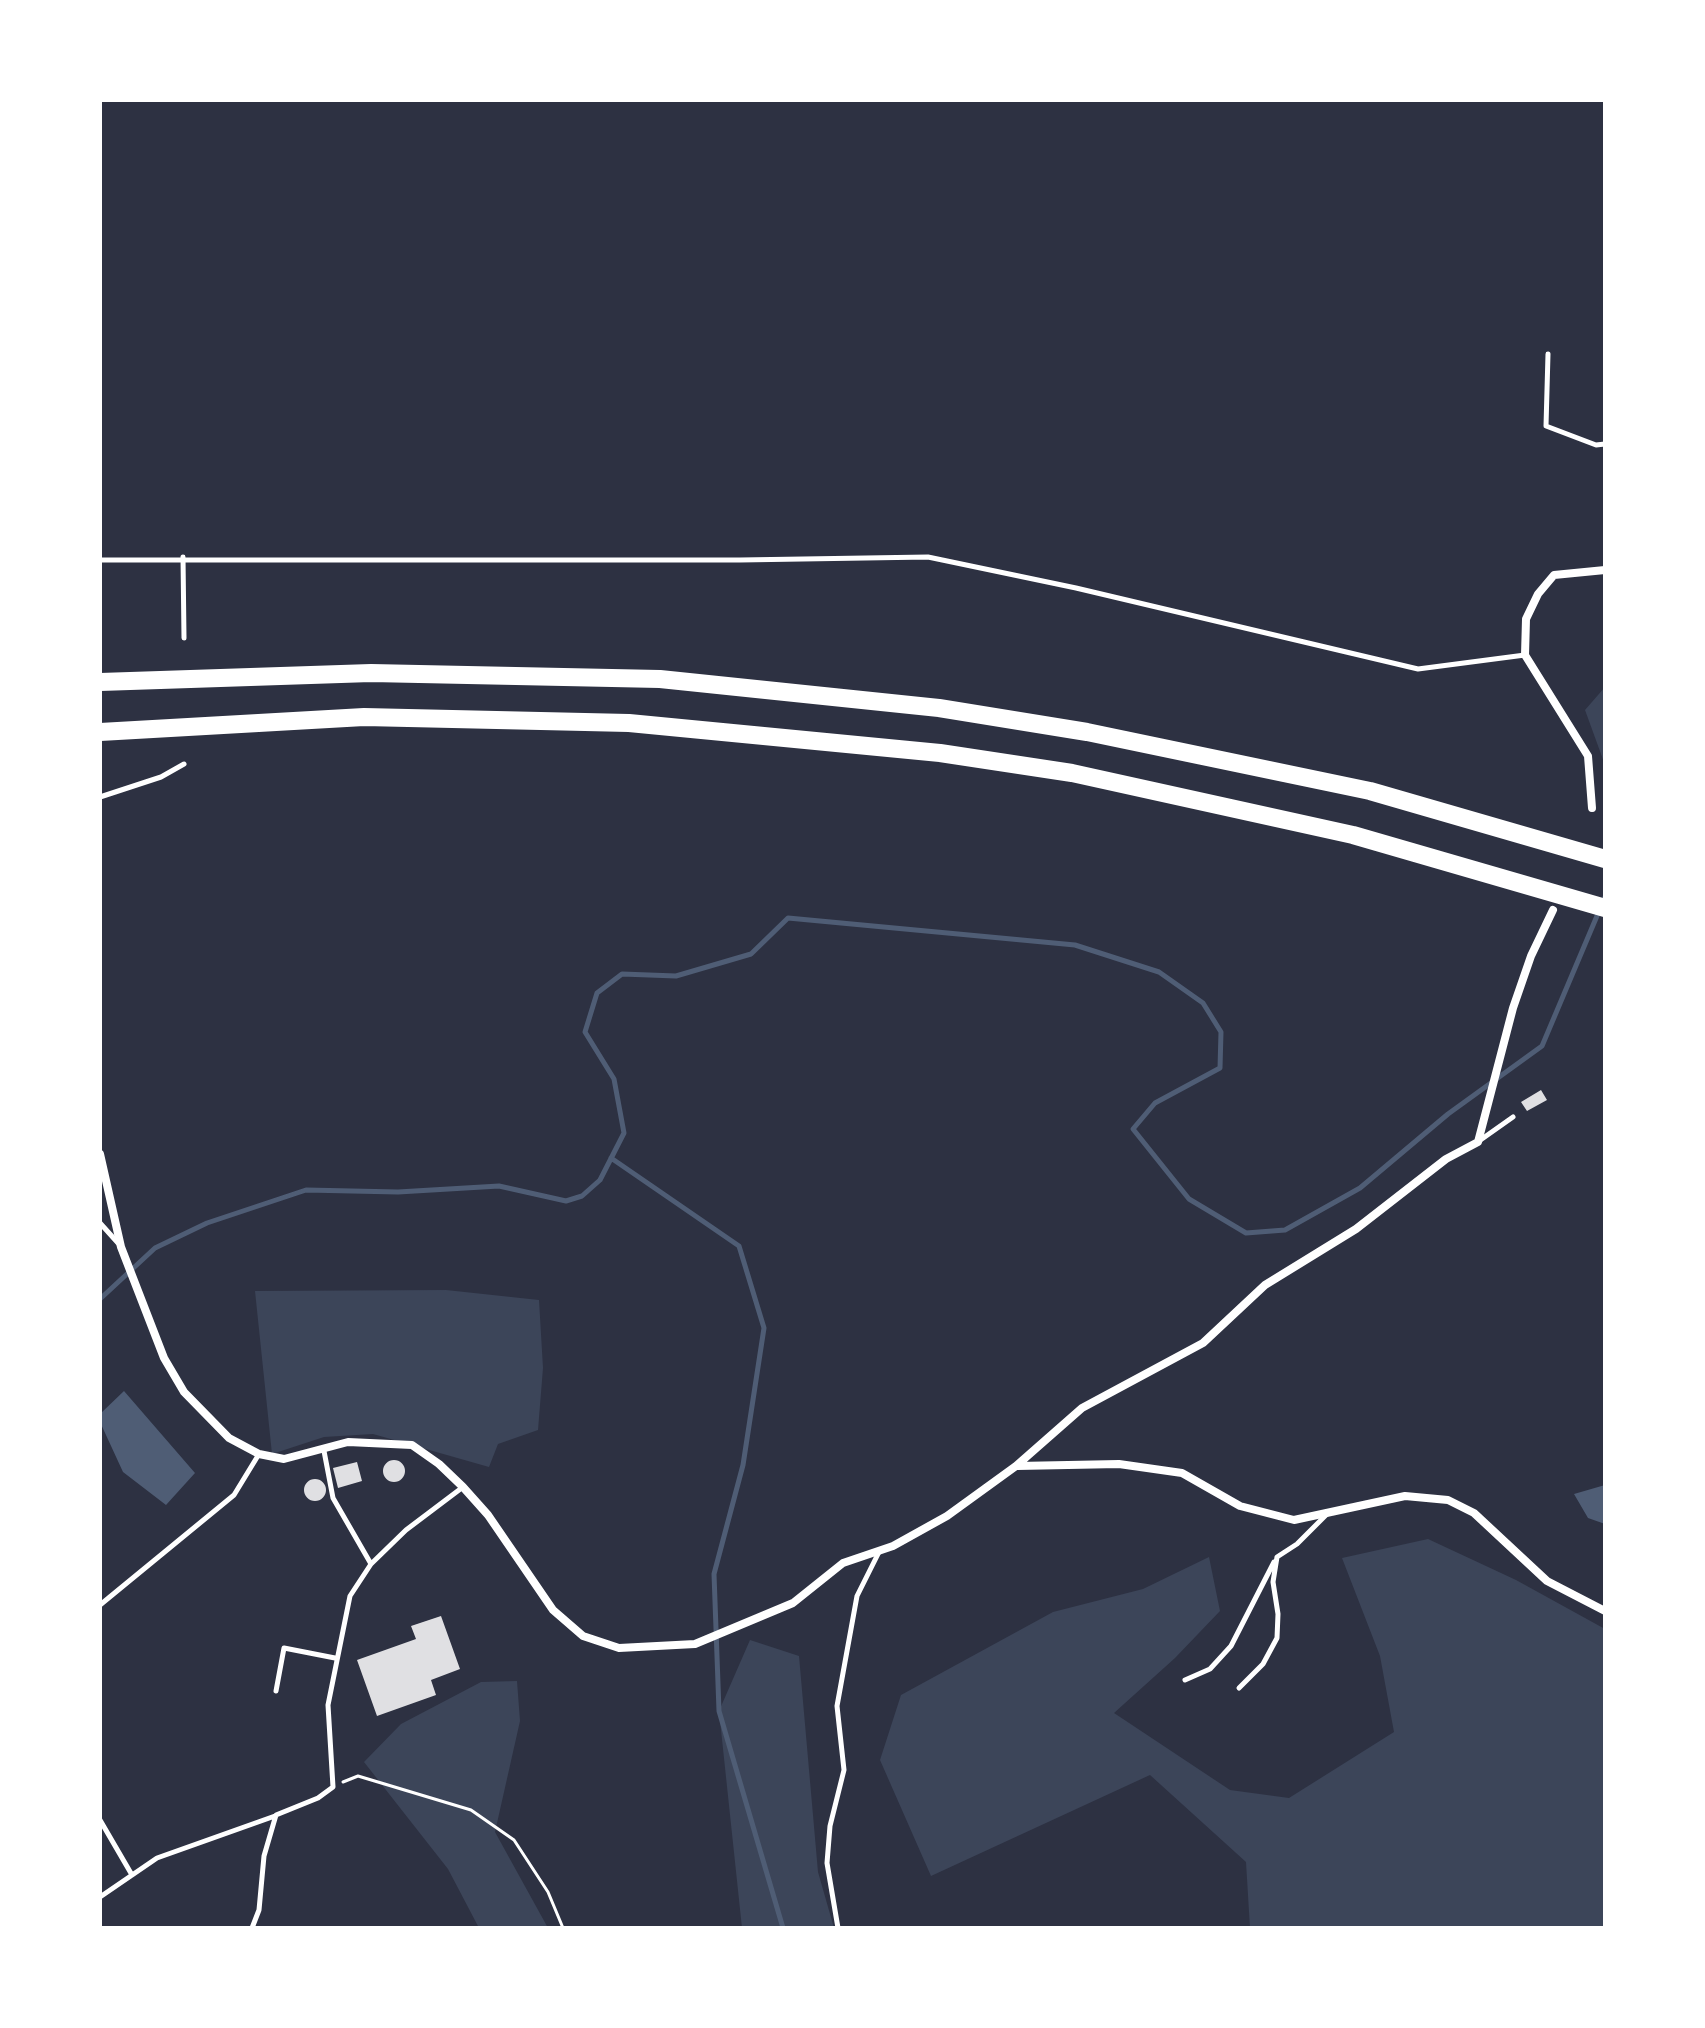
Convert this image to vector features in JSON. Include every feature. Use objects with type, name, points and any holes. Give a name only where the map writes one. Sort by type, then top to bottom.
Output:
[{"type":"highway","points":[[100,682],[371,673],[660,679],[939,708],[1087,732],[1370,791],[1605,859]]},
{"type":"highway","points":[[100,732],[364,717],[701,728],[940,753],[1072,773],[1353,835],[1605,908]]},
{"type":"street","points":[[1592,808],[1588,756],[1525,655],[1526,619],[1538,594],[1554,575],[1605,570]]},
{"type":"street","points":[[100,1154],[121,1247],[164,1358],[184,1392],[229,1438],[259,1454],[284,1459],[324,1451],[348,1442],[412,1445],[439,1464],[463,1487],[488,1515],[553,1610],[583,1636],[619,1648],[695,1644],[733,1631],[793,1603],[843,1563],[879,1552],[947,1516],[1016,1466],[1082,1408],[1203,1343],[1265,1285],[1356,1229],[1446,1159],[1478,1142],[1510,1019],[1531,956],[1553,910]]},
{"type":"street","points":[[1016,1466],[1146,1466],[1182,1473],[1240,1506],[1267,1516],[1294,1520],[1405,1496],[1448,1500],[1474,1513],[1547,1581],[1605,1611]]},
{"type":"lane","points":[[1548,354],[1546,426],[1596,445],[1605,444]]},
{"type":"lane","points":[[183,557],[184,638]]},
{"type":"lane","points":[[100,560],[183,557],[740,560],[928,557],[1076,588],[1418,669],[1525,655]]},
{"type":"lane","points":[[100,797],[161,777],[184,764]]},
{"type":"lane","points":[[1478,1142],[1513,1117]]},
{"type":"lane","points":[[100,1223],[121,1247]]},
{"type":"lane","points":[[324,1451],[333,1498],[371,1564]]},
{"type":"lane","points":[[100,1605],[234,1495],[259,1454]]},
{"type":"lane","points":[[100,1897],[157,1858],[276,1815],[318,1798],[333,1787],[328,1705],[335,1658],[350,1596],[371,1564],[406,1530],[463,1487]]},
{"type":"lane","points":[[1185,1680],[1210,1669],[1231,1646],[1277,1557],[1297,1544],[1328,1513]]},
{"type":"lane","points":[[838,1928],[827,1863],[830,1826],[844,1770],[837,1706],[857,1596],[879,1552]]},
{"type":"lane","points":[[1239,1688],[1263,1664],[1277,1638],[1278,1614],[1273,1582],[1277,1557]]},
{"type":"lane","points":[[276,1691],[284,1648],[335,1658]]},
{"type":"lane","points":[[252,1928],[259,1910],[264,1856],[276,1815]]},
{"type":"lane","points":[[100,1820],[132,1875]]},
{"type":"path","points":[[333,1787],[358,1776],[471,1810],[514,1840],[548,1892],[563,1928]]},
{"type":"shaded area","points":[[1605,687],[1605,765],[1585,710]]},
{"type":"shaded area","points":[[446,1290],[539,1300],[543,1368],[538,1430],[498,1444],[489,1467],[373,1434],[324,1437],[272,1454],[255,1291]]},
{"type":"shaded area","points":[[124,1391],[195,1473],[166,1505],[123,1472],[100,1422],[100,1414]]},
{"type":"shaded area","points":[[1605,1485],[1605,1524],[1588,1518],[1574,1494]]},
{"type":"shaded area","points":[[1428,1539],[1516,1580],[1605,1629],[1605,1928],[1250,1928],[1246,1862],[1150,1775],[931,1876],[880,1760],[901,1695],[1053,1612],[1143,1589],[1209,1557],[1220,1611],[1175,1658],[1114,1713],[1230,1790],[1289,1798],[1394,1732],[1380,1656],[1342,1558]]},
{"type":"shaded area","points":[[750,1640],[799,1656],[818,1872],[834,1928],[742,1928],[719,1711]]},
{"type":"shaded area","points":[[517,1681],[520,1721],[495,1832],[548,1928],[479,1928],[448,1869],[364,1762],[401,1724],[481,1682]]},
{"type":"building","points":[[1541,1090],[1547,1100],[1527,1111],[1521,1102]]},
{"type":"building","points":[[394,1460],[402,1463],[405,1471],[402,1479],[394,1482],[386,1479],[383,1471],[386,1463]]},
{"type":"building","points":[[357,1462],[362,1481],[338,1488],[333,1468]]},
{"type":"building","points":[[315,1479],[323,1482],[326,1490],[323,1498],[315,1501],[307,1498],[304,1490],[307,1482]]},
{"type":"building","points":[[441,1616],[460,1669],[431,1680],[436,1695],[377,1716],[357,1660],[416,1639],[411,1626]]},
{"type":"waterway","points":[[100,1299],[155,1248],[207,1223],[306,1190],[398,1192],[499,1186],[566,1201],[582,1196],[600,1180],[624,1133],[614,1079],[585,1032],[597,993],[622,974],[676,976],[751,954],[788,918],[1075,945],[1159,972],[1203,1003],[1221,1032],[1220,1068],[1155,1103],[1133,1129],[1189,1199],[1246,1233],[1285,1230],[1360,1188],[1448,1114],[1542,1046],[1605,897]]},
{"type":"waterway","points":[[611,1158],[739,1246],[764,1328],[743,1465],[714,1574],[719,1711],[783,1928]]}]
